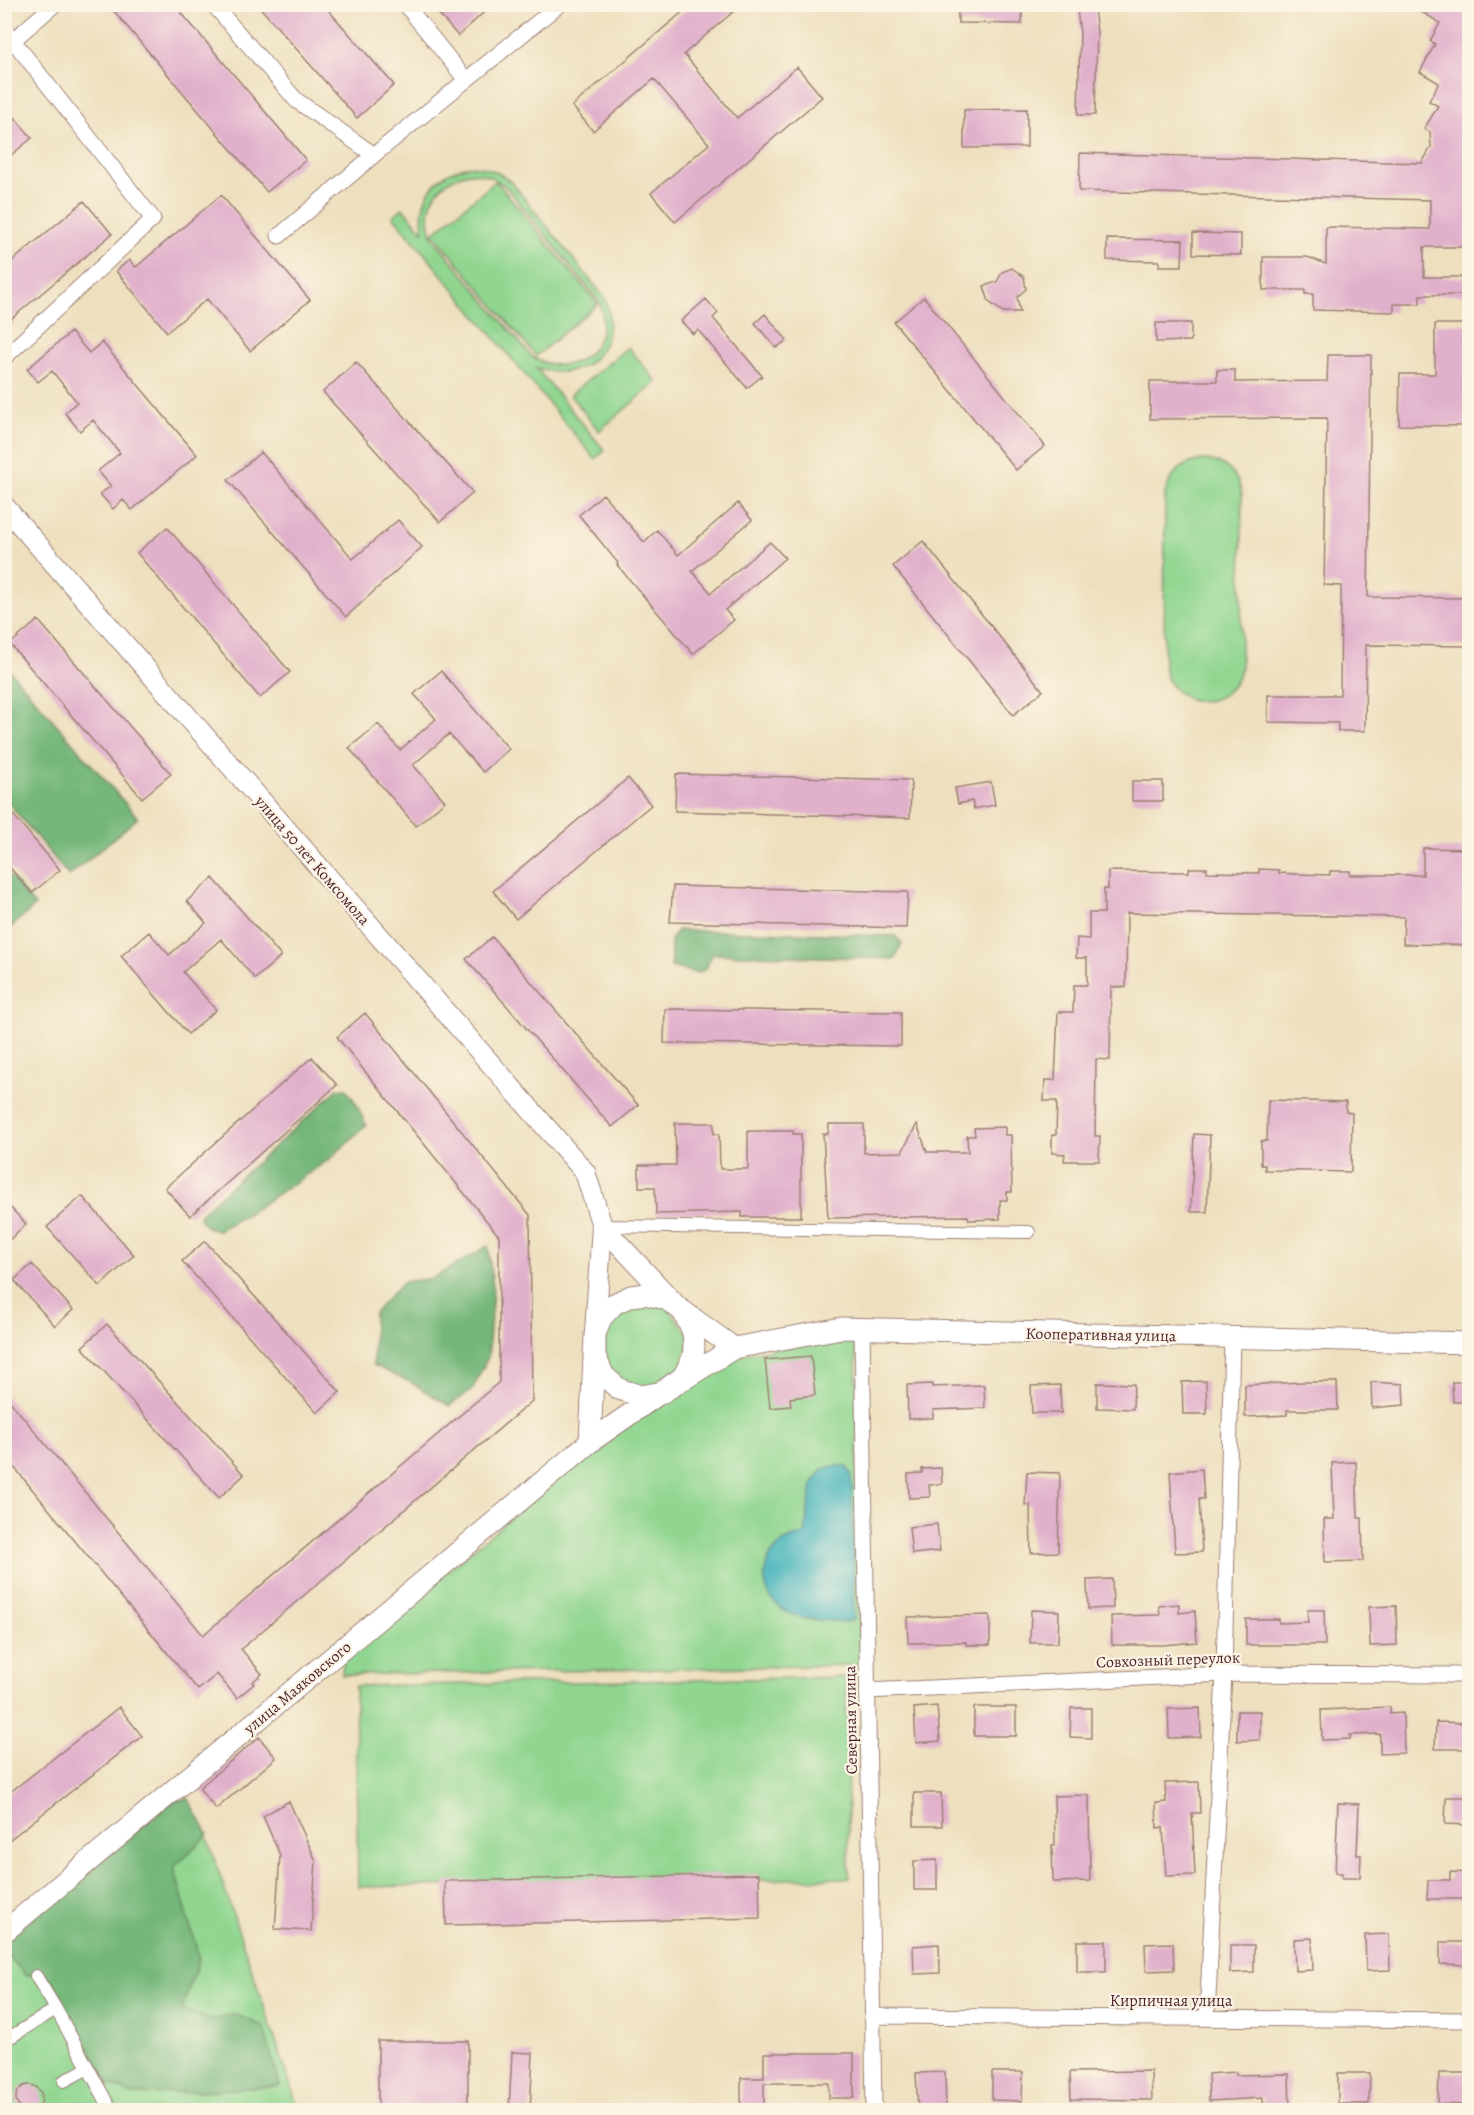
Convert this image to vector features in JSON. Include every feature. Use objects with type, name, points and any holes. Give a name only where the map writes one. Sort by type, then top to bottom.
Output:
[{"type":"main road","points":[[590,1442],[595,1335],[601,1318],[614,1304],[631,1296],[645,1294],[666,1299],[734,1348],[663,1392],[641,1396],[619,1389],[604,1376],[595,1356],[595,1335]]},
{"type":"main road","points":[[663,1392],[683,1377],[693,1358],[693,1332],[684,1314]]},
{"type":"main road","name":"Кооперативная улица","points":[[734,1348],[841,1328],[1470,1343]]},
{"type":"main road","name":"улица Маяковского","points":[[4,1932],[590,1442],[663,1392]]},
{"type":"street","points":[[4,358],[153,219],[8,39],[55,4]]},
{"type":"street","points":[[213,4],[296,100],[374,155]]},
{"type":"street","points":[[405,4],[466,80]]},
{"type":"street","points":[[279,236],[374,155],[560,4]]},
{"type":"street","name":"улица 50 лет Комсомола","points":[[4,506],[585,1172],[602,1226]]},
{"type":"street","points":[[602,1226],[1029,1232]]},
{"type":"street","points":[[602,1226],[684,1314]]},
{"type":"street","points":[[595,1335],[602,1226]]},
{"type":"street","name":"Северная улица","points":[[862,1328],[874,2110]]},
{"type":"street","points":[[1207,2018],[1224,1674],[1232,1337]]},
{"type":"street","name":"Совхозный переулок","points":[[867,1691],[1224,1674],[1470,1675]]},
{"type":"street","points":[[36,1976],[110,2110]]},
{"type":"street","points":[[4,2041],[56,2009]]},
{"type":"street","name":"Кирпичная улица","points":[[872,2016],[1470,2020]]},
{"type":"street","points":[[64,2081],[88,2068]]},
{"type":"green space","points":[[469,166],[482,167],[498,173],[513,184],[605,298],[609,323],[603,346],[597,356],[576,369],[563,372],[536,368],[605,451],[595,459],[393,216],[403,208],[423,231],[423,207],[426,197],[438,181],[457,169]],"holes":[[[469,173],[490,177],[508,189],[599,301],[602,317],[601,332],[596,345],[576,362],[562,365],[532,357],[433,238],[429,215],[434,196],[448,182]]]},
{"type":"green space","points":[[496,181],[598,304],[536,356],[433,233]]},
{"type":"green space","points":[[628,347],[657,382],[599,431],[570,395]]},
{"type":"green space","points":[[1203,460],[1224,465],[1237,480],[1242,494],[1241,668],[1235,682],[1226,693],[1215,699],[1202,701],[1190,699],[1178,693],[1169,682],[1164,668],[1165,494],[1178,470],[1189,463]]},
{"type":"green space","points":[[5,665],[138,818],[69,876],[5,799]]},
{"type":"green space","points":[[5,870],[35,906],[4,932]]},
{"type":"green space","points":[[677,930],[895,936],[902,943],[895,959],[712,954],[706,969],[697,973],[671,967],[671,939]]},
{"type":"green space","points":[[346,1088],[366,1125],[330,1159],[252,1211],[219,1230],[212,1230],[204,1225],[199,1217],[200,1214],[338,1089]]},
{"type":"green space","points":[[488,1246],[493,1287],[488,1357],[472,1390],[449,1406],[412,1383],[373,1365],[374,1313],[403,1282],[433,1278]]},
{"type":"green space","points":[[665,1303],[690,1337],[679,1377],[640,1392],[604,1371],[604,1320],[621,1304]]},
{"type":"green space","points":[[856,1336],[861,1665],[342,1675],[343,1658],[594,1448],[737,1355]]},
{"type":"green space","points":[[846,1677],[849,1878],[358,1887],[355,1686]]},
{"type":"green space","points":[[177,1796],[207,1837],[299,2110],[5,2110],[4,1944]]},
{"type":"green space","points":[[188,1798],[208,1834],[174,1867],[199,1958],[182,2010],[212,2020],[235,2014],[263,2026],[280,2086],[134,2095],[109,2084],[52,1981],[41,1972],[26,1976],[5,1952],[4,1941],[173,1802]]},
{"type":"water","points":[[830,1466],[846,1466],[851,1474],[852,1487],[854,1619],[847,1622],[801,1618],[783,1610],[768,1593],[765,1572],[768,1561],[783,1542],[805,1534],[812,1487],[820,1472]]},
{"type":"building","points":[[108,4],[174,4],[306,160],[267,192]]},
{"type":"building","points":[[257,4],[323,4],[394,85],[357,118]]},
{"type":"building","points":[[430,4],[493,4],[458,36]]},
{"type":"building","points":[[692,4],[742,4],[684,54],[737,118],[797,67],[822,97],[675,222],[651,193],[709,144],[654,79],[593,131],[572,106]]},
{"type":"building","points":[[958,4],[1022,4],[1022,24],[958,23]]},
{"type":"building","points":[[1409,4],[1470,4],[1470,247],[1424,247],[1424,277],[1470,277],[1470,295],[1420,295],[1420,304],[1394,304],[1394,312],[1313,310],[1313,294],[1305,294],[1305,290],[1263,290],[1263,257],[1307,257],[1326,264],[1326,227],[1430,229],[1430,200],[1079,191],[1080,153],[1422,163],[1431,147],[1430,132],[1424,129],[1438,106],[1429,101],[1439,83],[1420,72],[1435,44],[1430,41],[1440,23]]},
{"type":"building","points":[[1094,9],[1097,32],[1095,115],[1078,115],[1080,33],[1077,10]]},
{"type":"building","points":[[4,105],[32,138],[4,161]]},
{"type":"building","points":[[1027,109],[1027,147],[964,148],[964,110]]},
{"type":"building","points":[[221,195],[310,300],[250,351],[207,299],[167,332],[116,271],[129,260],[136,267]]},
{"type":"building","points":[[84,201],[112,234],[4,325],[4,268]]},
{"type":"building","points":[[1193,233],[1241,234],[1241,255],[1193,254]]},
{"type":"building","points":[[1107,239],[1183,240],[1182,266],[1159,266],[1159,261],[1107,260]]},
{"type":"building","points":[[1012,268],[1024,277],[1026,289],[1017,297],[1020,312],[1003,312],[989,302],[984,286],[997,282],[1002,272]]},
{"type":"building","points":[[924,297],[1045,446],[1016,470],[894,322]]},
{"type":"building","points":[[706,299],[718,313],[713,318],[762,376],[747,388],[698,330],[693,334],[681,321]]},
{"type":"building","points":[[765,314],[787,340],[776,348],[755,323]]},
{"type":"building","points":[[1156,323],[1191,323],[1191,341],[1156,342]]},
{"type":"building","points":[[1435,324],[1470,324],[1470,395],[1467,395],[1466,426],[1399,425],[1400,374],[1435,374]]},
{"type":"building","points":[[71,332],[89,353],[102,342],[197,455],[132,510],[123,500],[113,509],[100,494],[111,486],[98,471],[120,453],[93,420],[80,431],[65,413],[77,402],[52,371],[38,382],[27,369]]},
{"type":"building","points":[[1328,355],[1371,355],[1368,597],[1470,598],[1469,646],[1366,645],[1365,731],[1338,731],[1338,723],[1268,722],[1268,695],[1340,695],[1341,586],[1324,585],[1327,418],[1150,419],[1150,381],[1217,381],[1217,370],[1235,370],[1235,382],[1327,381]]},
{"type":"building","points":[[356,362],[473,493],[440,522],[323,392]]},
{"type":"building","points":[[261,452],[353,559],[398,520],[422,547],[346,617],[228,480]]},
{"type":"building","points":[[603,494],[644,542],[657,530],[678,555],[738,503],[752,520],[692,571],[711,593],[770,542],[785,558],[725,610],[734,620],[693,654],[617,565],[618,563],[579,515]]},
{"type":"building","points":[[167,527],[290,672],[260,698],[137,553]]},
{"type":"building","points":[[923,541],[1043,691],[1013,715],[893,566]]},
{"type":"building","points":[[38,620],[171,774],[142,798],[10,644]]},
{"type":"building","points":[[441,671],[509,749],[483,772],[449,734],[413,765],[445,801],[416,826],[349,748],[378,724],[400,750],[436,719],[414,694]]},
{"type":"building","points":[[676,774],[911,780],[910,818],[675,811]]},
{"type":"building","points":[[628,778],[651,805],[516,919],[493,891]]},
{"type":"building","points":[[1132,781],[1163,781],[1163,801],[1132,801]]},
{"type":"building","points":[[991,782],[995,805],[974,809],[972,801],[958,804],[955,788]]},
{"type":"building","points":[[4,804],[60,870],[32,893],[4,861]]},
{"type":"building","points":[[1423,848],[1470,849],[1470,945],[1403,944],[1404,917],[1127,913],[1126,987],[1111,987],[1110,1060],[1096,1059],[1095,1136],[1100,1136],[1099,1161],[1064,1161],[1065,1154],[1052,1153],[1052,1135],[1056,1135],[1057,1101],[1044,1101],[1045,1080],[1055,1080],[1058,1012],[1073,1012],[1074,985],[1087,985],[1087,958],[1076,958],[1077,938],[1089,939],[1089,913],[1104,913],[1104,889],[1108,889],[1108,871],[1189,872],[1189,868],[1207,868],[1207,872],[1259,873],[1259,869],[1296,874],[1330,875],[1330,871],[1350,871],[1350,875],[1423,875]]},
{"type":"building","points":[[213,878],[281,956],[255,979],[221,939],[183,972],[216,1010],[188,1034],[121,956],[149,932],[169,955],[206,923],[187,901]]},
{"type":"building","points":[[673,886],[908,892],[906,928],[670,922]]},
{"type":"building","points":[[492,937],[638,1105],[612,1127],[466,959]]},
{"type":"building","points":[[665,1009],[901,1012],[901,1046],[664,1043]]},
{"type":"building","points":[[365,1013],[530,1215],[532,1401],[241,1649],[262,1674],[252,1682],[254,1684],[237,1698],[217,1674],[198,1690],[4,1455],[4,1394],[203,1635],[499,1382],[499,1236],[337,1037]]},
{"type":"building","points":[[312,1057],[337,1085],[190,1216],[165,1188]]},
{"type":"building","points":[[1268,1100],[1346,1102],[1346,1112],[1352,1113],[1351,1172],[1265,1170],[1265,1165],[1261,1165],[1261,1141],[1267,1141]]},
{"type":"building","points":[[675,1123],[714,1123],[714,1134],[719,1134],[720,1169],[748,1169],[748,1131],[793,1131],[793,1134],[801,1134],[801,1217],[742,1217],[742,1212],[656,1214],[655,1187],[639,1187],[639,1165],[676,1165]]},
{"type":"building","points":[[829,1124],[864,1124],[864,1153],[902,1152],[917,1124],[927,1152],[968,1152],[967,1136],[975,1136],[974,1128],[1005,1127],[1005,1135],[1011,1135],[1012,1192],[1007,1192],[1007,1200],[1000,1200],[1000,1219],[969,1220],[968,1216],[828,1218],[823,1134],[828,1134]]},
{"type":"building","points":[[1194,1134],[1210,1135],[1207,1212],[1191,1212]]},
{"type":"building","points":[[82,1196],[134,1255],[100,1286],[47,1227]]},
{"type":"building","points":[[4,1201],[26,1224],[4,1245]]},
{"type":"building","points":[[205,1241],[340,1392],[317,1413],[182,1261]]},
{"type":"building","points":[[32,1264],[73,1310],[55,1326],[14,1280]]},
{"type":"building","points":[[107,1324],[244,1475],[219,1498],[82,1347]]},
{"type":"building","points":[[811,1356],[815,1395],[790,1398],[791,1406],[770,1408],[765,1360]]},
{"type":"building","points":[[1206,1381],[1207,1414],[1183,1414],[1182,1382]]},
{"type":"building","points":[[1337,1382],[1338,1410],[1287,1410],[1287,1415],[1245,1417],[1245,1385]]},
{"type":"building","points":[[1371,1382],[1403,1384],[1404,1405],[1372,1408]]},
{"type":"building","points":[[1452,1382],[1470,1382],[1470,1402],[1453,1402]]},
{"type":"building","points":[[1097,1383],[1134,1384],[1133,1409],[1097,1408]]},
{"type":"building","points":[[932,1384],[932,1387],[984,1385],[985,1408],[933,1410],[933,1418],[908,1419],[907,1385]]},
{"type":"building","points":[[1060,1385],[1061,1413],[1032,1413],[1031,1386]]},
{"type":"building","points":[[1356,1462],[1358,1518],[1362,1518],[1363,1561],[1325,1562],[1324,1519],[1334,1519],[1332,1463]]},
{"type":"building","points":[[941,1468],[942,1484],[929,1485],[930,1497],[909,1498],[908,1474],[922,1473],[922,1469]]},
{"type":"building","points":[[1202,1469],[1204,1499],[1199,1499],[1202,1552],[1175,1553],[1170,1472]]},
{"type":"building","points":[[1027,1472],[1060,1473],[1058,1552],[1031,1553],[1030,1505],[1025,1505]]},
{"type":"building","points":[[937,1524],[940,1551],[912,1554],[909,1527]]},
{"type":"building","points":[[1112,1579],[1113,1608],[1088,1609],[1087,1580]]},
{"type":"building","points":[[1179,1604],[1179,1613],[1195,1611],[1197,1642],[1112,1645],[1111,1616],[1160,1615],[1159,1606]]},
{"type":"building","points":[[1396,1606],[1397,1645],[1370,1646],[1369,1607]]},
{"type":"building","points":[[1031,1610],[1059,1611],[1058,1643],[1030,1643]]},
{"type":"building","points":[[1307,1610],[1324,1610],[1325,1645],[1246,1645],[1246,1619],[1279,1619],[1279,1623],[1308,1622]]},
{"type":"building","points":[[990,1615],[990,1645],[966,1645],[966,1642],[908,1643],[907,1617]]},
{"type":"building","points":[[937,1706],[940,1741],[916,1743],[914,1708]]},
{"type":"building","points":[[119,1707],[142,1736],[4,1844],[4,1797]]},
{"type":"building","points":[[974,1707],[1016,1707],[1016,1736],[974,1736]]},
{"type":"building","points":[[1390,1707],[1390,1714],[1403,1713],[1404,1753],[1380,1754],[1380,1734],[1350,1735],[1350,1739],[1322,1740],[1321,1710]]},
{"type":"building","points":[[1071,1708],[1091,1708],[1091,1738],[1070,1737]]},
{"type":"building","points":[[1200,1708],[1201,1737],[1169,1738],[1168,1709]]},
{"type":"building","points":[[1237,1711],[1260,1711],[1260,1740],[1237,1741]]},
{"type":"building","points":[[1436,1722],[1470,1723],[1470,1749],[1435,1749]]},
{"type":"building","points":[[259,1737],[276,1758],[216,1809],[199,1788]]},
{"type":"building","points":[[1199,1782],[1200,1813],[1192,1813],[1195,1875],[1166,1876],[1163,1827],[1157,1828],[1156,1803],[1166,1802],[1165,1783]]},
{"type":"building","points":[[914,1793],[941,1793],[942,1826],[914,1826]]},
{"type":"building","points":[[1089,1795],[1090,1881],[1053,1882],[1054,1796]]},
{"type":"building","points":[[1446,1797],[1470,1797],[1470,1825],[1445,1824]]},
{"type":"building","points":[[289,1801],[316,1861],[311,1931],[275,1929],[280,1855],[263,1816]]},
{"type":"building","points":[[1338,1803],[1359,1804],[1357,1855],[1361,1855],[1360,1878],[1342,1878],[1342,1873],[1335,1873]]},
{"type":"building","points":[[937,1860],[937,1890],[914,1890],[914,1861]]},
{"type":"building","points":[[1450,1872],[1470,1873],[1470,1899],[1427,1899],[1428,1880],[1450,1880]]},
{"type":"building","points":[[759,1874],[760,1918],[446,1925],[445,1881]]},
{"type":"building","points":[[1389,1934],[1390,1970],[1366,1971],[1365,1935]]},
{"type":"building","points":[[1312,1938],[1313,1970],[1295,1971],[1294,1939]]},
{"type":"building","points":[[1077,1941],[1106,1941],[1106,1972],[1077,1972]]},
{"type":"building","points":[[1440,1942],[1470,1942],[1470,1965],[1440,1964]]},
{"type":"building","points":[[1173,1943],[1174,1970],[1146,1971],[1145,1944]]},
{"type":"building","points":[[939,1944],[940,1973],[914,1974],[913,1946]]},
{"type":"building","points":[[1230,1945],[1254,1945],[1254,1972],[1230,1973]]},
{"type":"building","points":[[378,2041],[468,2041],[468,2110],[378,2110]]},
{"type":"building","points":[[512,2052],[533,2053],[530,2110],[509,2110]]},
{"type":"building","points":[[764,2053],[854,2053],[854,2098],[829,2098],[829,2083],[764,2083],[764,2110],[741,2110],[741,2078],[764,2078]]},
{"type":"building","points":[[1151,2071],[1152,2100],[1071,2099],[1070,2072]]},
{"type":"building","points":[[945,2072],[946,2110],[918,2110],[916,2073]]},
{"type":"building","points":[[992,2072],[1023,2072],[1022,2101],[992,2100]]},
{"type":"building","points":[[1236,2072],[1236,2075],[1289,2074],[1290,2110],[1263,2110],[1263,2098],[1209,2101],[1208,2074]]},
{"type":"building","points":[[1338,2073],[1370,2073],[1369,2104],[1338,2104]]},
{"type":"building","points":[[1439,2073],[1470,2073],[1470,2105],[1438,2104]]},
{"type":"building","points":[[29,2085],[38,2089],[42,2098],[38,2107],[29,2111],[20,2107],[16,2098],[20,2089]]}]
